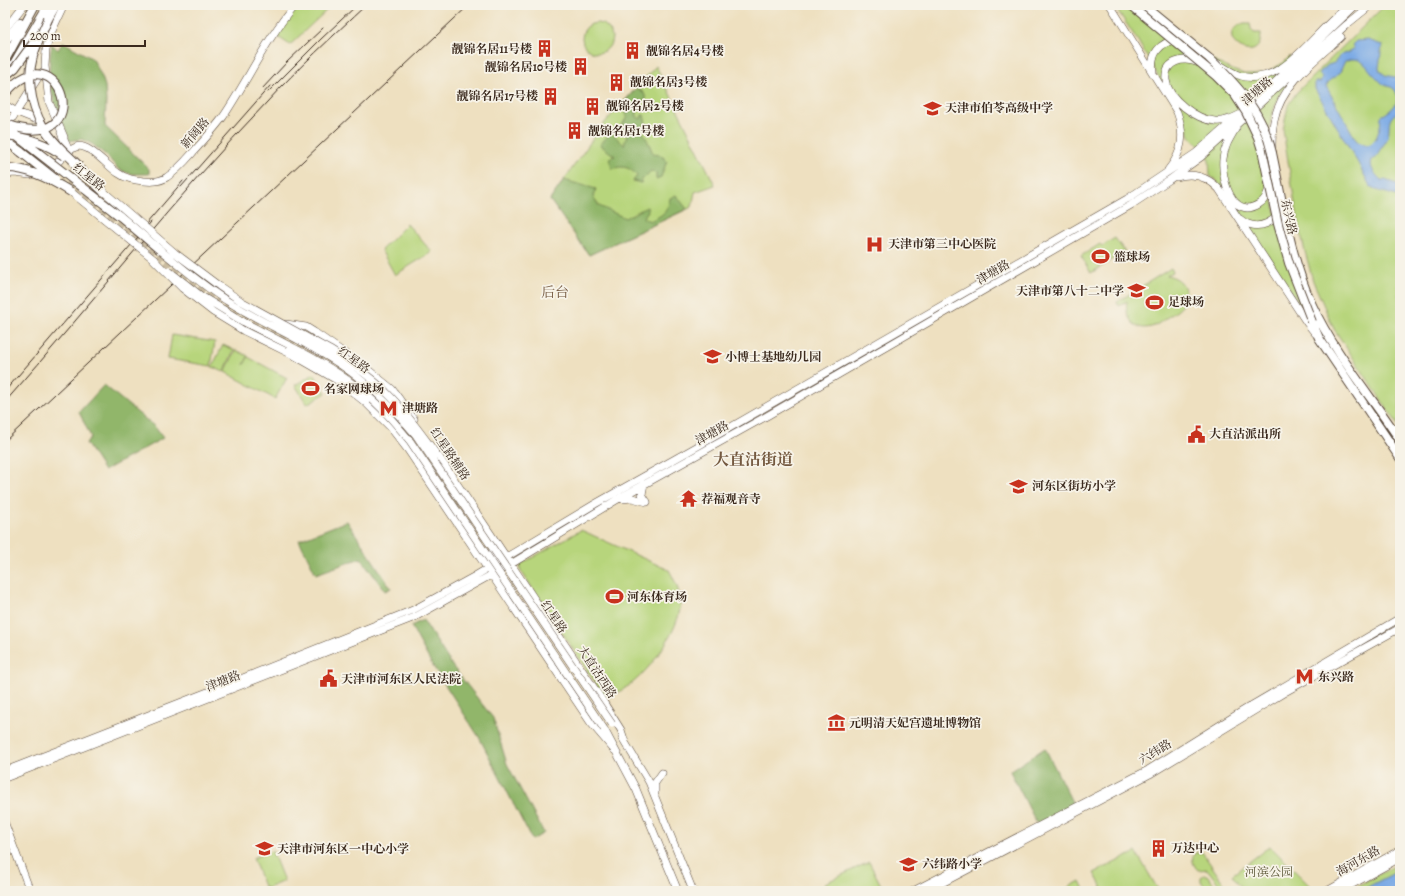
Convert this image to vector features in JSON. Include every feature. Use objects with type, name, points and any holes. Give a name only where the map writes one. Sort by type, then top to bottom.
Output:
[{"type":"highway","points":[[5,60],[34,5]]},
{"type":"highway","points":[[5,41],[34,5]]},
{"type":"highway","points":[[5,79],[48,5]]},
{"type":"highway","points":[[5,76],[15,68],[28,52],[56,5]]},
{"type":"highway","name":"东兴路","points":[[1131,5],[1226,85],[1246,112],[1258,137],[1285,250],[1296,282],[1316,321],[1400,440]]},
{"type":"highway","name":"东兴路","points":[[1144,5],[1184,40],[1210,59],[1234,83],[1252,105],[1265,129],[1272,153],[1295,261],[1312,304],[1319,338],[1400,458]]},
{"type":"highway","points":[[48,19],[35,51],[32,64],[31,84],[34,105],[41,123],[49,136],[103,191]]},
{"type":"highway","points":[[5,55],[17,37]]},
{"type":"highway","points":[[5,94],[22,78],[31,75],[40,75],[51,79],[56,84],[61,92],[64,104],[62,113],[51,126],[32,131],[5,126]]},
{"type":"highway","name":"红星路","points":[[5,126],[121,217],[160,250]]},
{"type":"highway","points":[[5,136],[28,139],[51,148],[71,161],[103,191]]},
{"type":"highway","name":"红星路","points":[[5,141],[71,192]]},
{"type":"highway","points":[[5,168],[19,169],[34,173],[71,192]]},
{"type":"main road","points":[[5,29],[24,5]]},
{"type":"main road","points":[[64,5],[50,35],[46,50],[45,66],[50,102],[64,137]]},
{"type":"main road","name":"新阔路","points":[[69,151],[76,147],[82,146],[87,148],[119,174],[129,179],[149,182],[167,178],[186,160],[213,130],[271,37],[295,5]]},
{"type":"main road","points":[[1110,5],[1177,112],[1182,129],[1181,145],[1175,161],[1162,176]]},
{"type":"main road","points":[[1210,59],[1242,76],[1256,77],[1268,75],[1281,69],[1334,19],[1352,5]]},
{"type":"main road","name":"津塘路","points":[[519,554],[595,504],[657,468],[1169,180],[1200,157],[1356,5]]},
{"type":"main road","points":[[1272,153],[1274,119],[1283,96],[1294,82],[1345,33],[1370,6]]},
{"type":"main road","name":"津塘路","points":[[5,778],[406,622],[482,580],[490,572],[507,561],[771,413],[1129,202],[1162,176],[1196,153],[1243,116],[1345,26],[1370,6]]},
{"type":"main road","points":[[1153,74],[1154,54],[1158,49],[1167,42],[1184,40]]},
{"type":"main road","points":[[1204,65],[1185,59],[1178,60],[1172,64],[1168,70],[1166,79],[1168,88],[1174,97],[1190,112],[1207,120],[1221,121],[1243,116]]},
{"type":"main road","points":[[5,126],[16,112],[45,66]]},
{"type":"main road","name":"红星路","points":[[5,105],[16,112],[54,126],[64,137],[69,151]]},
{"type":"main road","points":[[1243,116],[1232,134],[1224,152],[1223,171],[1227,189],[1237,203],[1245,207],[1253,207],[1260,204],[1267,196],[1269,192],[1269,180]]},
{"type":"main road","points":[[5,174],[22,174],[43,179],[69,151]]},
{"type":"main road","points":[[1169,180],[1188,175],[1203,177],[1219,189],[1307,323],[1319,338]]},
{"type":"main road","points":[[103,191],[187,263],[228,301]]},
{"type":"main road","name":"红星路","points":[[71,192],[153,259],[220,308],[340,374],[386,413],[410,441],[604,729],[614,750]]},
{"type":"main road","points":[[1236,215],[1246,223],[1260,226],[1269,223],[1278,213],[1281,204],[1281,195]]},
{"type":"main road","points":[[121,217],[175,253]]},
{"type":"main road","name":"红星路","points":[[160,250],[203,284],[228,301],[331,358],[360,378],[391,405],[416,435],[612,724]]},
{"type":"main road","points":[[153,259],[182,288],[213,312],[340,382],[378,414],[398,436],[591,723],[614,750],[636,789],[678,891]]},
{"type":"main road","points":[[187,263],[241,301],[330,350],[374,381],[402,408],[437,456]]},
{"type":"main road","name":"红星路辅路","points":[[286,324],[306,327],[366,368],[392,389],[498,544]]},
{"type":"main road","points":[[418,464],[436,473]]},
{"type":"main road","points":[[618,500],[632,498],[647,502],[642,494],[643,485],[650,474],[657,468]]},
{"type":"main road","points":[[498,544],[506,550],[519,554],[517,565],[518,573]]},
{"type":"main road","points":[[498,544],[501,553],[507,561]]},
{"type":"main road","points":[[491,553],[507,561]]},
{"type":"main road","points":[[475,576],[480,565],[478,554]]},
{"type":"main road","name":"津塘路","points":[[5,771],[216,689],[402,614],[475,576],[490,572],[507,561]]},
{"type":"main road","name":"大直沽西路","points":[[507,561],[518,573],[617,722],[625,742]]},
{"type":"main road","name":"六纬路","points":[[913,891],[1148,770],[1254,704],[1400,618]]},
{"type":"main road","name":"六纬路","points":[[927,891],[1150,774],[1285,692],[1400,628]]},
{"type":"main road","name":"大直沽西路","points":[[612,724],[646,776],[693,891]]},
{"type":"main road","points":[[657,802],[655,785],[657,779],[662,773]]},
{"type":"main road","points":[[5,824],[30,891]]},
{"type":"main road","points":[[5,835],[26,891]]},
{"type":"main road","name":"海河东路","points":[[1326,891],[1400,850]]},
{"type":"main road","name":"海河东路","points":[[1340,891],[1400,858]]},
{"type":"green space","points":[[299,5],[332,5],[290,45],[275,35]]},
{"type":"green space","points":[[1114,5],[1139,5],[1209,59],[1235,71],[1245,74],[1265,73],[1283,63],[1290,56],[1303,71],[1280,93],[1271,117],[1264,170],[1303,309],[1227,195],[1216,180],[1210,176],[1209,160],[1204,151],[1190,136],[1181,111],[1168,93],[1138,41]]},
{"type":"green space","points":[[1385,5],[1400,5],[1400,428],[1334,329],[1313,281],[1304,248],[1294,198],[1283,130],[1288,105],[1297,92]]},
{"type":"green space","points":[[597,23],[608,27],[612,38],[608,49],[597,53],[586,49],[582,38],[586,27]]},
{"type":"green space","points":[[1244,23],[1250,23],[1251,29],[1254,33],[1261,33],[1259,44],[1254,50],[1247,50],[1239,47],[1234,42],[1232,35],[1234,28]]},
{"type":"green space","points":[[63,42],[93,59],[105,86],[105,126],[149,169],[149,174],[131,174],[119,170],[106,155],[92,144],[81,139],[69,141],[55,105],[50,76],[50,55],[52,44],[58,50]]},
{"type":"green space","points":[[656,66],[715,185],[695,192],[692,207],[589,255],[550,200],[601,127]]},
{"type":"green space","points":[[637,88],[644,93],[646,99],[637,108],[637,117],[641,119],[642,115],[644,115],[646,124],[641,127],[653,154],[661,155],[667,161],[661,177],[656,179],[656,173],[651,171],[641,183],[633,181],[637,176],[629,169],[620,167],[612,169],[609,158],[615,156],[600,145],[611,132],[624,145],[627,135],[622,125],[627,117],[623,103]]},
{"type":"green space","points":[[564,180],[596,189],[593,196],[599,206],[625,218],[647,207],[648,211],[643,218],[650,221],[658,217],[666,210],[670,198],[676,195],[687,209],[589,255],[550,200]]},
{"type":"green space","points":[[407,224],[432,252],[395,275],[381,250]]},
{"type":"green space","points":[[1115,238],[1125,252],[1091,273],[1081,256],[1100,244],[1102,246]]},
{"type":"green space","points":[[1171,268],[1173,272],[1167,275],[1175,278],[1183,285],[1186,293],[1185,302],[1175,312],[1153,326],[1145,328],[1135,325],[1127,312],[1127,301],[1119,306],[1117,302]]},
{"type":"green space","points":[[172,335],[215,342],[211,366],[168,359]]},
{"type":"green space","points":[[223,345],[234,350],[224,372],[212,367]]},
{"type":"green space","points":[[236,350],[248,356],[244,365],[248,357],[287,378],[275,399],[225,372]]},
{"type":"green space","name":"名家网球场","points":[[314,374],[326,393],[307,404],[295,385]]},
{"type":"green space","points":[[104,385],[155,427],[163,438],[104,471],[86,443],[91,437],[79,412]]},
{"type":"green space","points":[[347,521],[391,588],[385,591],[361,558],[316,574],[299,540]]},
{"type":"green space","points":[[581,530],[669,570],[680,599],[680,609],[673,631],[651,664],[634,682],[606,699],[520,568],[521,564]]},
{"type":"green space","points":[[423,620],[453,667],[493,718],[507,764],[544,833],[532,840],[479,737],[431,663],[411,626]]},
{"type":"green space","points":[[1045,748],[1073,804],[1037,824],[1010,771]]},
{"type":"green space","name":"河滨公园","points":[[1270,846],[1315,891],[1244,891],[1232,875]]},
{"type":"green space","points":[[272,851],[284,881],[265,889],[253,858]]},
{"type":"green space","points":[[1136,852],[1159,891],[1104,891],[1094,873]]},
{"type":"green space","points":[[1202,852],[1229,891],[1223,891],[1224,890],[1207,869],[1198,870],[1195,867],[1193,857],[1196,853]]},
{"type":"green space","points":[[869,862],[884,891],[828,891],[825,883]]},
{"type":"green space","points":[[1400,863],[1400,891],[1348,891]]},
{"type":"green space","points":[[1207,875],[1219,891],[1210,890],[1204,886],[1201,881],[1201,877]]},
{"type":"green space","points":[[1080,881],[1085,891],[1062,891]]},
{"type":"water","points":[[1368,40],[1382,45],[1379,68],[1380,71],[1385,75],[1400,78],[1400,111],[1390,120],[1386,140],[1377,156],[1372,160],[1371,166],[1373,171],[1381,180],[1400,185],[1400,197],[1373,189],[1370,186],[1315,89],[1315,82],[1320,82],[1322,78],[1319,73],[1328,65],[1334,63],[1344,52],[1347,53],[1354,49],[1352,45],[1356,41]],"holes":[[[1356,59],[1363,62],[1383,84],[1392,87],[1397,93],[1397,102],[1395,106],[1381,116],[1378,134],[1372,143],[1368,145],[1362,144],[1356,140],[1326,86],[1330,80],[1339,74],[1345,61]]]},
{"type":"water","points":[[1400,870],[1400,891],[1360,891]]},
{"type":"tunnel","points":[[71,159],[74,174],[82,184]]},
{"type":"tunnel","points":[[56,182],[75,188],[205,294],[302,346],[349,375],[370,392],[389,412]]},
{"type":"tunnel","points":[[425,458],[491,553]]},
{"type":"railway","points":[[268,92],[357,5]]},
{"type":"railway","points":[[5,402],[233,138],[291,77],[366,5]]},
{"type":"railway","points":[[5,441],[469,5]]},
{"type":"railway","points":[[262,89],[287,62],[323,28]]},
{"type":"railway","points":[[181,187],[270,86]]},
{"type":"railway","points":[[146,224],[183,181]]},
{"type":"railway","points":[[5,391],[151,222]]},
{"type":"place","name":"靓锦名居11号楼","points":[[545,49]]},
{"type":"place","name":"靓锦名居4号楼","points":[[633,51]]},
{"type":"place","name":"靓锦名居10号楼","points":[[580,67]]},
{"type":"place","name":"靓锦名居3号楼","points":[[617,82]]},
{"type":"place","name":"靓锦名居17号楼","points":[[551,96]]},
{"type":"place","name":"靓锦名居2号楼","points":[[593,106]]},
{"type":"place","name":"天津市伯苓高级中学","points":[[932,108]]},
{"type":"place","name":"靓锦名居1号楼","points":[[575,131]]},
{"type":"place","name":"天津市第三中心医院","points":[[875,244]]},
{"type":"place","name":"篮球场","points":[[1101,257]]},
{"type":"place","name":"天津市第八十二中学","points":[[1137,291]]},
{"type":"place","name":"足球场","points":[[1155,302]]},
{"type":"place","name":"小博士基地幼儿园","points":[[712,357]]},
{"type":"place","name":"名家网球场","points":[[311,389]]},
{"type":"place","name":"津塘路","points":[[389,408]]},
{"type":"place","name":"大直沽派出所","points":[[1196,434]]},
{"type":"place","name":"河东区街坊小学","points":[[1019,486]]},
{"type":"place","name":"荐福观音寺","points":[[688,499]]},
{"type":"place","name":"河东体育场","points":[[614,597]]},
{"type":"place","name":"东兴路","points":[[1305,677]]},
{"type":"place","name":"天津市河东区人民法院","points":[[328,679]]},
{"type":"place","name":"元明清天妃宫遗址博物馆","points":[[836,723]]},
{"type":"place","name":"万达中心","points":[[1158,848]]},
{"type":"place","name":"天津市河东区一中心小学","points":[[264,849]]},
{"type":"place","name":"六纬路小学","points":[[909,864]]},
{"type":"district","name":"后台","points":[[555,292]]},
{"type":"district","name":"大直沽街道","points":[[753,459]]}]
